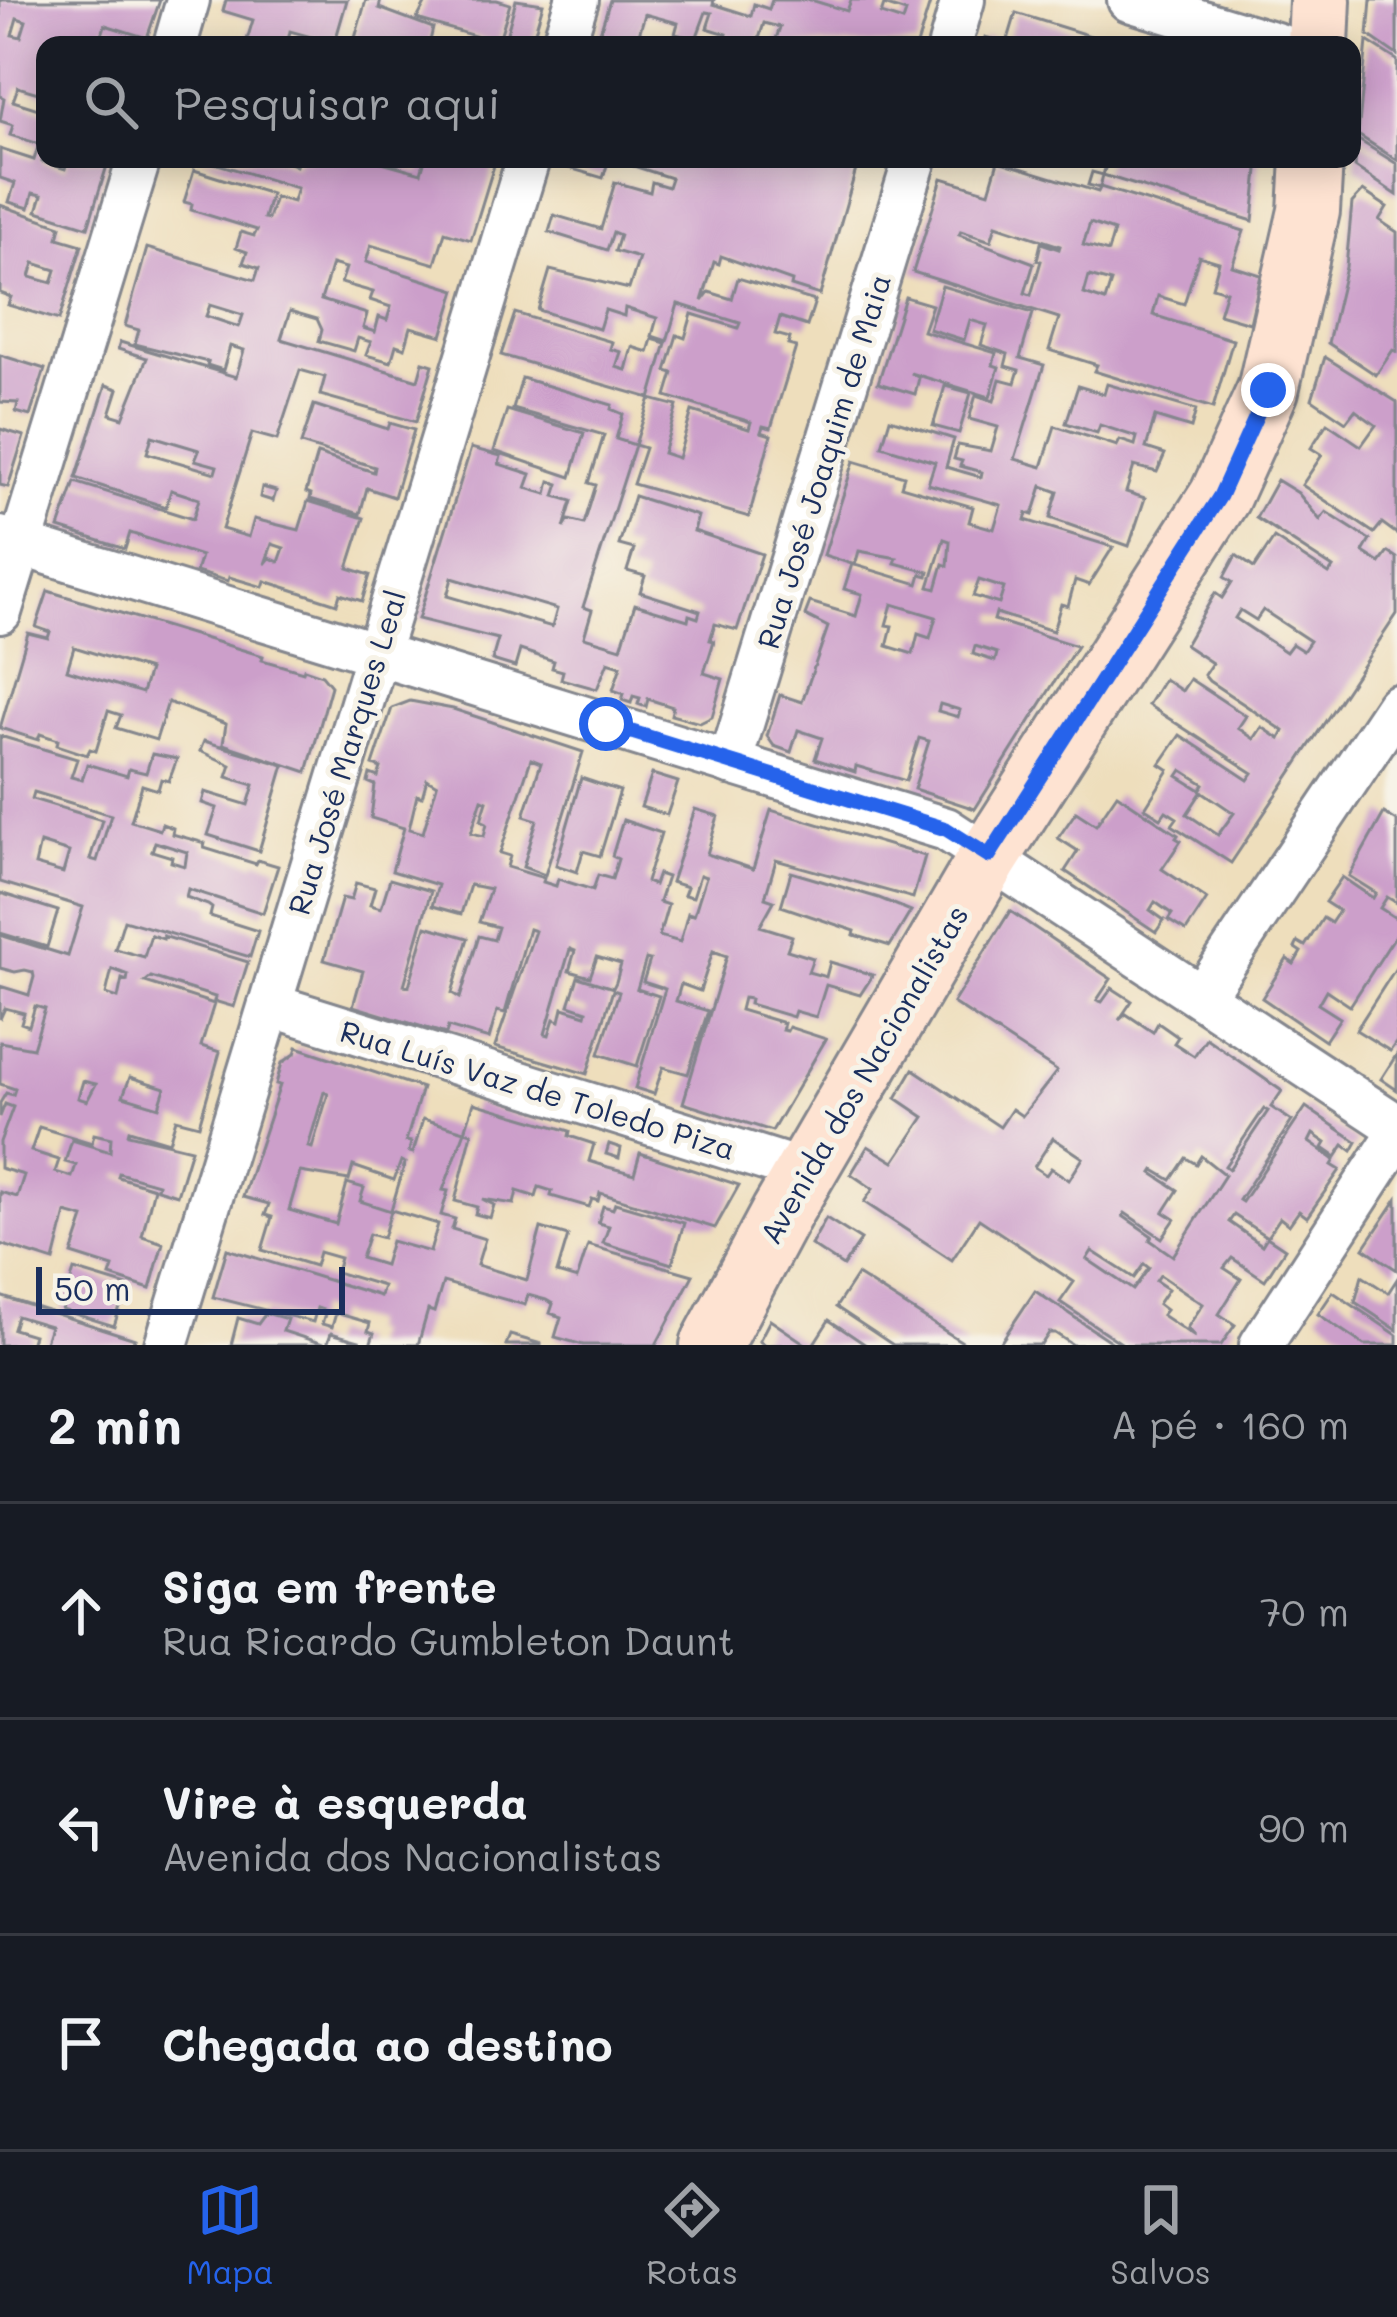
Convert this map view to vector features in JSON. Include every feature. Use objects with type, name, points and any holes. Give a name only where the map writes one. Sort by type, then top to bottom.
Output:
[{"type":"main road","points":[[1318,36],[1320,0]]},
{"type":"main road","name":"Avenida dos Nacionalistas","points":[[712,1345],[989,856],[1220,496],[1268,390],[1305,233],[1311,168]]},
{"type":"street","points":[[178,36],[188,0]]},
{"type":"street","points":[[566,36],[578,0]]},
{"type":"street","points":[[953,36],[963,0]]},
{"type":"street","points":[[1130,0],[1249,36]]},
{"type":"street","points":[[0,612],[10,541],[137,168]]},
{"type":"street","name":"Rua José Marques Leal","points":[[166,1345],[525,168]]},
{"type":"street","name":"Rua José Joaquim de Maia","points":[[730,763],[912,168]]},
{"type":"street","points":[[10,541],[946,829],[1397,1126]]},
{"type":"street","points":[[1202,997],[1397,706]]},
{"type":"street","name":"Rua Luís Vaz de Toledo Piza","points":[[270,1005],[806,1172]]},
{"type":"street","points":[[1262,1345],[1397,1136]]},
{"type":"building","points":[[0,0],[160,0],[148,36],[105,25],[102,36],[36,36],[36,92],[18,87],[13,101],[36,108],[36,143],[10,135],[13,125],[0,121],[4,98],[0,96]],"holes":[[[17,18],[26,21],[21,37],[12,35]]]},
{"type":"building","points":[[226,0],[347,0],[337,36],[290,31],[289,36],[248,36],[253,20],[223,11]]},
{"type":"building","points":[[366,0],[381,0],[379,8],[433,28],[431,36],[356,36]]},
{"type":"building","points":[[427,0],[510,4],[500,36],[474,36],[417,19]]},
{"type":"building","points":[[516,0],[543,4],[534,36],[506,36]]},
{"type":"building","points":[[610,0],[714,0],[713,4],[751,16],[754,4],[769,9],[772,0],[811,0],[847,11],[851,0],[931,0],[920,36],[777,36],[780,27],[764,23],[760,36],[726,36],[707,28],[712,13],[706,12],[697,36],[675,34],[678,23],[645,14],[639,34],[645,36],[599,36]],"holes":[[[884,5],[906,12],[903,21],[881,14]]]},
{"type":"building","points":[[1371,0],[1397,0],[1397,55],[1368,35]]},
{"type":"building","points":[[1016,13],[1091,36],[1009,36]]},
{"type":"building","points":[[1367,41],[1397,60],[1397,160],[1361,137]]},
{"type":"building","points":[[1361,142],[1397,164],[1397,195],[1356,168],[1361,168]]},
{"type":"building","points":[[0,149],[34,160],[36,154],[36,168],[106,168],[88,227],[37,211],[42,195],[33,193],[29,208],[9,202],[15,183],[0,178]]},
{"type":"building","points":[[231,168],[403,168],[421,173],[422,168],[493,168],[471,240],[445,232],[435,264],[371,245],[366,262],[456,290],[442,336],[411,327],[405,348],[396,345],[391,362],[366,355],[371,342],[358,338],[354,351],[319,341],[322,330],[317,319],[290,311],[281,339],[418,380],[423,362],[433,365],[416,422],[320,395],[325,377],[300,370],[277,440],[252,433],[222,529],[249,537],[254,519],[299,530],[308,501],[364,518],[348,568],[370,575],[362,601],[340,594],[337,604],[265,581],[263,587],[229,577],[228,581],[196,572],[201,556],[130,533],[125,549],[59,528],[75,482],[193,519],[199,499],[171,490],[166,507],[76,478],[106,385],[118,389],[110,414],[123,418],[147,358],[118,349],[120,342],[236,377],[244,350],[230,346],[223,370],[135,344],[139,330],[125,326],[147,248],[255,280],[259,268],[243,263],[247,252],[236,248],[241,232],[254,236],[257,230],[191,210],[192,204],[184,202],[194,170],[271,194],[264,218],[268,219],[275,197],[293,202],[297,188]],"holes":[[[332,264],[346,268],[341,283],[373,292],[370,300],[391,307],[387,320],[379,317],[375,332],[363,328],[367,314],[321,300]],[[210,305],[243,315],[239,327],[206,316]],[[152,436],[199,450],[195,460],[217,466],[215,473],[147,453]],[[272,544],[284,548],[279,562],[270,558],[265,564]]]},
{"type":"building","points":[[569,168],[606,168],[603,178]]},
{"type":"building","points":[[640,168],[856,168],[820,295],[721,256],[719,264],[714,262],[702,301],[709,292],[732,299],[738,278],[815,301],[807,326],[780,317],[775,334],[790,338],[788,345],[796,347],[771,428],[763,426],[761,432],[771,435],[749,517],[633,484],[645,448],[635,445],[650,398],[501,355],[515,313],[612,342],[610,349],[621,352],[616,367],[626,370],[632,347],[648,352],[652,339],[666,343],[650,399],[677,406],[663,453],[678,458],[692,411],[749,429],[751,422],[666,396],[673,373],[666,371],[677,335],[685,338],[692,314],[738,328],[740,323],[678,304],[667,341],[652,336],[657,318],[625,308],[624,316],[605,310],[599,329],[538,310],[550,270],[629,289],[639,258],[615,251],[620,235],[613,232],[607,250],[549,232],[554,215],[601,229],[615,182],[650,192],[652,182],[668,187],[671,178]]},
{"type":"building","points":[[996,168],[1021,168],[1098,192],[1100,188],[1088,185],[1092,172],[1103,175],[1100,187],[1244,231],[1232,266],[1261,275],[1250,323],[1219,314],[1226,291],[1212,287],[1219,262],[1199,256],[1184,304],[1158,296],[1153,315],[1233,340],[1213,408],[1094,371],[1097,365],[1049,350],[1059,318],[913,272],[942,178],[989,192]],"holes":[[[1090,223],[1114,231],[1108,252],[1083,245]],[[996,225],[1060,246],[1041,243],[1031,295],[1025,293],[1034,263],[959,235],[961,231],[991,241]],[[1089,276],[1111,282],[1105,301],[1084,294]]]},
{"type":"building","points":[[1105,168],[1258,168],[1253,221],[1103,175]]},
{"type":"building","points":[[1363,191],[1387,207],[1379,220],[1397,232],[1397,352],[1393,350],[1376,375],[1328,343],[1346,267],[1352,203]]},
{"type":"building","points":[[0,205],[61,226],[58,238],[82,245],[59,320],[8,305],[11,297],[0,293]],"holes":[[[34,263],[56,270],[52,283],[30,277]]]},
{"type":"building","points":[[942,286],[1033,313],[1020,358],[1044,365],[1015,459],[1042,467],[1055,426],[1117,446],[1120,440],[1135,445],[1137,437],[1100,425],[1097,433],[1066,423],[1078,386],[1104,394],[1107,384],[1196,410],[1191,428],[1155,417],[1146,448],[1165,454],[1157,472],[1134,466],[1126,492],[1145,498],[1129,546],[1050,518],[1058,492],[1042,486],[1033,515],[1027,513],[1025,520],[1113,547],[1089,585],[1075,580],[1068,606],[1061,604],[1053,631],[996,613],[994,620],[1077,646],[975,809],[914,789],[929,741],[919,738],[906,781],[815,759],[822,738],[798,730],[791,752],[774,746],[767,736],[780,695],[802,702],[828,627],[805,615],[810,602],[856,616],[862,594],[844,589],[852,564],[824,555],[854,461],[904,476],[901,486],[973,507],[969,522],[994,529],[1001,505],[928,484],[935,462],[882,446],[890,419],[954,439],[946,467],[981,477],[982,472],[960,466],[962,461],[954,459],[958,445],[991,451],[998,427],[969,419],[976,395],[994,401],[1000,379],[1015,383],[1019,370],[1005,366],[1008,354],[981,345],[987,325],[970,320],[964,340],[929,329]],"holes":[[[944,539],[950,541],[948,566],[943,564],[936,589],[929,587]],[[859,551],[897,558],[895,563],[929,572],[928,576],[921,574],[918,584],[855,565]],[[979,580],[1004,588],[999,604],[973,596]],[[892,604],[936,617],[930,638],[918,634],[913,654],[887,646],[892,626],[886,625]],[[975,646],[997,653],[995,661],[973,654]],[[940,704],[960,710],[958,717],[938,711]]]},
{"type":"building","points":[[905,297],[932,305],[923,331],[996,353],[993,365],[999,367],[990,397],[911,373],[919,378],[915,394],[878,383]]},
{"type":"building","points":[[0,355],[45,369],[30,416],[16,412],[18,403],[0,402]]},
{"type":"building","points":[[1325,357],[1397,402],[1397,534],[1382,523],[1374,533],[1302,485],[1322,455],[1311,448],[1327,423],[1361,446],[1376,425],[1355,410],[1346,422],[1312,399]]},
{"type":"building","points":[[522,378],[612,405],[611,409],[623,414],[616,439],[635,445],[583,607],[592,610],[584,637],[621,648],[635,604],[688,620],[689,615],[698,618],[700,611],[640,592],[645,576],[627,571],[634,549],[619,545],[634,496],[698,516],[694,531],[762,554],[737,630],[715,624],[710,640],[714,641],[704,673],[723,679],[712,717],[700,723],[671,715],[673,707],[648,699],[646,707],[638,704],[640,698],[633,696],[631,703],[622,700],[624,694],[613,690],[621,666],[608,662],[597,689],[561,679],[563,671],[552,668],[554,661],[520,650],[515,667],[492,660],[498,639],[418,619],[471,448],[501,456],[499,464],[531,474],[526,488],[547,494],[550,481],[559,484],[555,496],[572,501],[564,528],[569,520],[584,524],[596,485],[589,483],[604,435],[513,409]],"holes":[[[452,578],[557,609],[552,627],[447,596]]]},
{"type":"building","points":[[945,386],[971,393],[959,433],[933,426]]},
{"type":"building","points":[[314,405],[388,429],[390,423],[414,430],[394,497],[367,488],[360,514],[310,499],[306,492],[317,454],[374,472],[375,467],[301,444]]},
{"type":"building","points":[[507,410],[584,433],[571,477],[494,451]]},
{"type":"building","points":[[0,429],[24,436],[8,487],[0,485]]},
{"type":"building","points":[[1277,480],[1298,493],[1320,520],[1326,512],[1370,540],[1363,552],[1380,563],[1388,552],[1397,558],[1397,614],[1231,863],[1172,825],[1177,818],[1166,811],[1161,818],[1145,808],[1169,770],[1160,764],[1180,735],[1248,780],[1253,773],[1148,705],[1164,679],[1182,691],[1190,679],[1246,716],[1238,728],[1254,739],[1262,727],[1280,739],[1284,731],[1209,681],[1204,675],[1212,663],[1185,645],[1215,593],[1222,598],[1232,582],[1224,577],[1236,555],[1254,568],[1274,538],[1329,574],[1333,568],[1256,518]],"holes":[[[1240,610],[1256,620],[1263,610],[1310,641],[1303,651],[1292,644],[1286,652],[1235,618]],[[1182,770],[1204,784],[1200,790],[1178,776]],[[1202,791],[1234,813],[1218,835],[1187,814]]]},
{"type":"building","points":[[262,487],[276,491],[273,501],[260,497]]},
{"type":"building","points":[[48,591],[322,675],[331,686],[307,772],[223,744],[226,724],[168,702],[156,740],[116,728],[121,715],[108,711],[96,751],[90,749],[87,755],[40,734],[38,740],[0,728],[28,633],[48,638],[50,632],[36,627]],"holes":[[[74,647],[149,670],[142,693],[67,670]]]},
{"type":"building","points":[[410,701],[453,709],[583,752],[545,875],[523,867],[537,820],[524,816],[541,763],[531,759],[500,853],[510,856],[507,867],[556,886],[558,879],[593,890],[598,875],[612,879],[618,859],[612,856],[623,820],[661,833],[646,882],[654,885],[658,874],[667,877],[659,902],[668,905],[659,936],[680,942],[706,877],[700,875],[693,897],[684,895],[687,887],[671,882],[695,809],[718,816],[707,854],[753,869],[771,810],[925,856],[913,898],[776,860],[765,898],[774,901],[760,926],[792,936],[787,950],[813,958],[808,972],[826,977],[830,962],[873,975],[860,995],[826,985],[816,1017],[795,1011],[793,1017],[743,998],[740,1010],[784,1023],[782,1030],[789,1027],[826,1039],[772,1131],[683,1103],[727,956],[713,951],[700,991],[681,984],[676,1001],[708,1011],[688,1074],[663,1067],[654,1094],[635,1088],[665,989],[643,982],[650,960],[646,959],[637,989],[659,996],[637,1066],[599,1054],[619,992],[613,990],[587,1074],[495,1047],[535,931],[529,929],[505,1013],[497,1011],[489,1039],[448,1027],[446,1034],[353,1006],[363,971],[324,960],[342,898],[351,900],[356,883],[375,888],[370,905],[381,908],[390,879],[431,891],[404,985],[409,986],[426,926],[468,938],[452,993],[460,998],[479,936],[494,940],[498,927],[479,922],[490,889],[470,885],[461,914],[432,906],[438,885],[392,871],[404,828],[371,818],[375,785],[368,782],[370,774],[378,777],[381,768],[373,765],[392,708]],"holes":[[[427,779],[437,785],[423,833],[409,829],[417,795],[422,797]],[[482,799],[487,801],[481,820],[487,823],[484,836],[471,833]],[[570,949],[575,951],[569,971],[590,977],[597,957],[621,964],[613,988],[578,977],[569,1005],[587,1011],[586,1015],[563,1008],[560,1021],[554,1019],[549,1035],[545,1034]]]},
{"type":"building","points":[[0,736],[77,759],[71,777],[82,780],[87,764],[127,776],[129,769],[146,773],[152,754],[177,759],[169,781],[161,779],[158,790],[142,785],[131,821],[160,830],[162,824],[173,828],[172,834],[205,843],[204,848],[278,866],[263,913],[188,889],[186,897],[212,908],[210,916],[258,931],[250,957],[124,920],[115,949],[144,957],[151,935],[163,936],[248,962],[234,1007],[151,977],[145,982],[214,1004],[201,1046],[220,1052],[199,1125],[176,1119],[169,1142],[129,1130],[128,1134],[191,1149],[177,1195],[119,1173],[118,1177],[154,1188],[142,1236],[163,1243],[150,1289],[110,1276],[113,1267],[72,1254],[84,1218],[66,1213],[54,1261],[0,1244],[0,1192],[17,1197],[24,1175],[0,1168],[0,1142],[13,1107],[5,1104],[0,1117],[0,1103],[15,1089],[0,1084],[0,1042],[33,1048],[45,1009],[35,1006],[29,1026],[21,1023],[24,1013],[5,1008],[0,1019],[0,986],[29,995],[34,977],[33,972],[0,968],[0,935],[68,956],[83,907],[0,882]],"holes":[[[34,792],[111,815],[97,861],[90,859],[102,820],[32,799]],[[155,842],[187,852],[185,866],[171,862],[172,857],[152,851]],[[40,843],[69,852],[63,873],[35,865]],[[112,969],[128,975],[127,981],[122,979],[118,998],[106,994]],[[130,1077],[165,1088],[159,1107],[123,1096]],[[83,1081],[96,1084],[87,1101],[78,1098]],[[39,1127],[92,1143],[94,1134],[111,1138],[110,1152],[72,1140],[65,1162],[76,1165],[72,1177],[55,1172],[59,1160],[31,1151]]]},
{"type":"building","points":[[204,741],[284,765],[259,851],[208,835],[217,808],[202,803],[205,792],[248,805],[254,785],[227,777],[231,765],[200,751]]},
{"type":"building","points":[[652,774],[678,782],[667,815],[641,807]]},
{"type":"building","points":[[581,778],[620,791],[600,856],[583,851],[577,872],[556,865]]},
{"type":"building","points":[[1117,794],[1178,835],[1181,841],[1162,869],[1207,899],[1186,931],[1168,920],[1172,914],[1155,902],[1150,910],[1164,920],[1156,932],[1065,871],[1078,851],[1058,838],[1076,812],[1096,825]]},
{"type":"building","points":[[1384,813],[1397,821],[1397,903],[1387,897],[1380,908],[1397,919],[1397,933],[1350,1006],[1326,990],[1318,1004],[1340,1018],[1325,1041],[1262,998],[1287,959],[1294,964],[1301,952],[1295,948],[1298,942],[1305,946],[1323,918],[1331,923],[1339,911],[1325,902],[1342,877],[1373,898],[1376,893],[1349,876]]},
{"type":"building","points":[[791,872],[911,911],[890,946],[854,935],[855,931],[781,906]]},
{"type":"building","points":[[0,893],[58,911],[47,947],[0,933]]},
{"type":"building","points":[[1010,911],[1111,979],[1097,1000],[1102,1002],[1112,988],[1132,1001],[1119,1020],[1126,1014],[1153,1032],[1158,1023],[1178,1037],[1174,1043],[1194,1056],[1206,1038],[1282,1091],[1271,1107],[1292,1121],[1239,1200],[1242,1202],[1306,1107],[1357,1142],[1352,1151],[1344,1145],[1336,1157],[1313,1134],[1309,1142],[1335,1160],[1332,1165],[1340,1170],[1307,1217],[1299,1211],[1289,1225],[1280,1218],[1267,1237],[1285,1249],[1265,1280],[1232,1258],[1224,1268],[1241,1279],[1219,1314],[1235,1325],[1221,1345],[1124,1345],[1060,1302],[1074,1282],[979,1219],[952,1260],[864,1202],[873,1189],[851,1174],[868,1146],[894,1162],[924,1117],[896,1098],[913,1069],[1000,1127],[1012,1109],[1022,1116],[1057,1071],[953,1003]],"holes":[[[1264,1109],[1268,1111],[1229,1169],[1225,1166]],[[1053,1138],[1083,1158],[1069,1180],[1051,1168],[1046,1175],[1034,1167]],[[1201,1156],[1225,1175],[1173,1256],[1123,1216],[1162,1238],[1175,1219],[1164,1212],[1178,1190],[1152,1173],[1171,1180],[1186,1158],[1196,1164]],[[1234,1215],[1267,1237],[1262,1245],[1229,1222]],[[1092,1251],[1134,1278],[1144,1264],[1149,1268],[1133,1290],[1087,1259]],[[1160,1275],[1203,1304],[1187,1328],[1195,1337],[1162,1315],[1166,1310],[1158,1304],[1168,1289],[1156,1281]]]},
{"type":"building","points":[[1397,966],[1397,1041],[1390,1051],[1356,1030]]},
{"type":"building","points":[[297,1047],[422,1088],[406,1141],[411,1142],[409,1152],[413,1153],[423,1119],[465,1131],[443,1190],[448,1191],[441,1215],[455,1219],[452,1229],[485,1239],[477,1265],[527,1280],[541,1228],[568,1236],[557,1273],[577,1279],[588,1245],[693,1275],[656,1345],[583,1345],[555,1337],[561,1317],[550,1313],[553,1304],[546,1300],[528,1295],[525,1305],[443,1282],[434,1312],[428,1310],[418,1345],[370,1345],[374,1333],[368,1331],[370,1323],[336,1313],[332,1327],[322,1324],[326,1311],[317,1308],[313,1322],[213,1297],[227,1249],[380,1296],[383,1286],[336,1272],[340,1258],[319,1252],[315,1266],[262,1250],[272,1217],[265,1215],[269,1204],[243,1197],[280,1085],[276,1084],[282,1063]],"holes":[[[324,1092],[328,1094],[312,1148],[308,1147]],[[401,1161],[405,1163],[391,1210],[438,1224],[430,1252],[391,1241],[384,1265],[361,1258],[369,1234],[383,1238],[391,1211],[360,1201],[364,1188],[347,1183],[336,1224],[289,1210],[300,1172],[349,1180],[353,1166],[394,1180]]]},
{"type":"building","points":[[1397,1054],[1397,1090],[1381,1079]]},
{"type":"building","points":[[474,1103],[570,1131],[569,1136],[594,1144],[589,1161],[608,1167],[634,1174],[640,1153],[739,1185],[715,1228],[600,1193],[589,1207],[551,1196],[552,1191],[539,1187],[536,1197],[517,1191],[514,1204],[482,1199],[494,1205],[490,1218],[475,1214],[477,1207],[455,1201],[472,1133],[465,1131]]},
{"type":"building","points":[[609,1144],[621,1148],[619,1158],[606,1154]]},
{"type":"building","points":[[1397,1199],[1397,1270],[1364,1248]]},
{"type":"building","points":[[615,1203],[684,1223],[672,1264],[603,1243],[609,1226],[598,1223],[603,1206],[613,1209]]},
{"type":"building","points":[[826,1218],[861,1240],[843,1266],[811,1245]]},
{"type":"building","points":[[74,1270],[127,1286],[114,1326],[62,1310]]},
{"type":"building","points":[[857,1275],[967,1345],[893,1345],[836,1307]]},
{"type":"building","points":[[1362,1276],[1388,1293],[1397,1279],[1397,1330],[1355,1302]]},
{"type":"building","points":[[1035,1291],[1116,1345],[1073,1345],[1049,1333],[1041,1345],[999,1345]]},
{"type":"building","points":[[1333,1292],[1397,1335],[1397,1345],[1364,1345],[1318,1314]]},
{"type":"building","points":[[0,1296],[135,1339],[133,1345],[44,1345],[50,1326],[17,1316],[13,1329],[33,1335],[30,1345],[0,1345]]},
{"type":"building","points":[[266,1313],[287,1319],[283,1331],[326,1345],[231,1345],[238,1318],[258,1324]]},
{"type":"building","points":[[770,1320],[807,1345],[759,1341]]},
{"type":"building","points":[[829,1320],[866,1345],[813,1345]]},
{"type":"building","points":[[331,1333],[359,1341],[357,1345],[327,1345]]},
{"type":"building","points":[[510,1335],[541,1344],[541,1345],[506,1345]]},
{"type":"route","points":[[606,724],[946,829],[989,856],[1220,496],[1268,390]]}]
